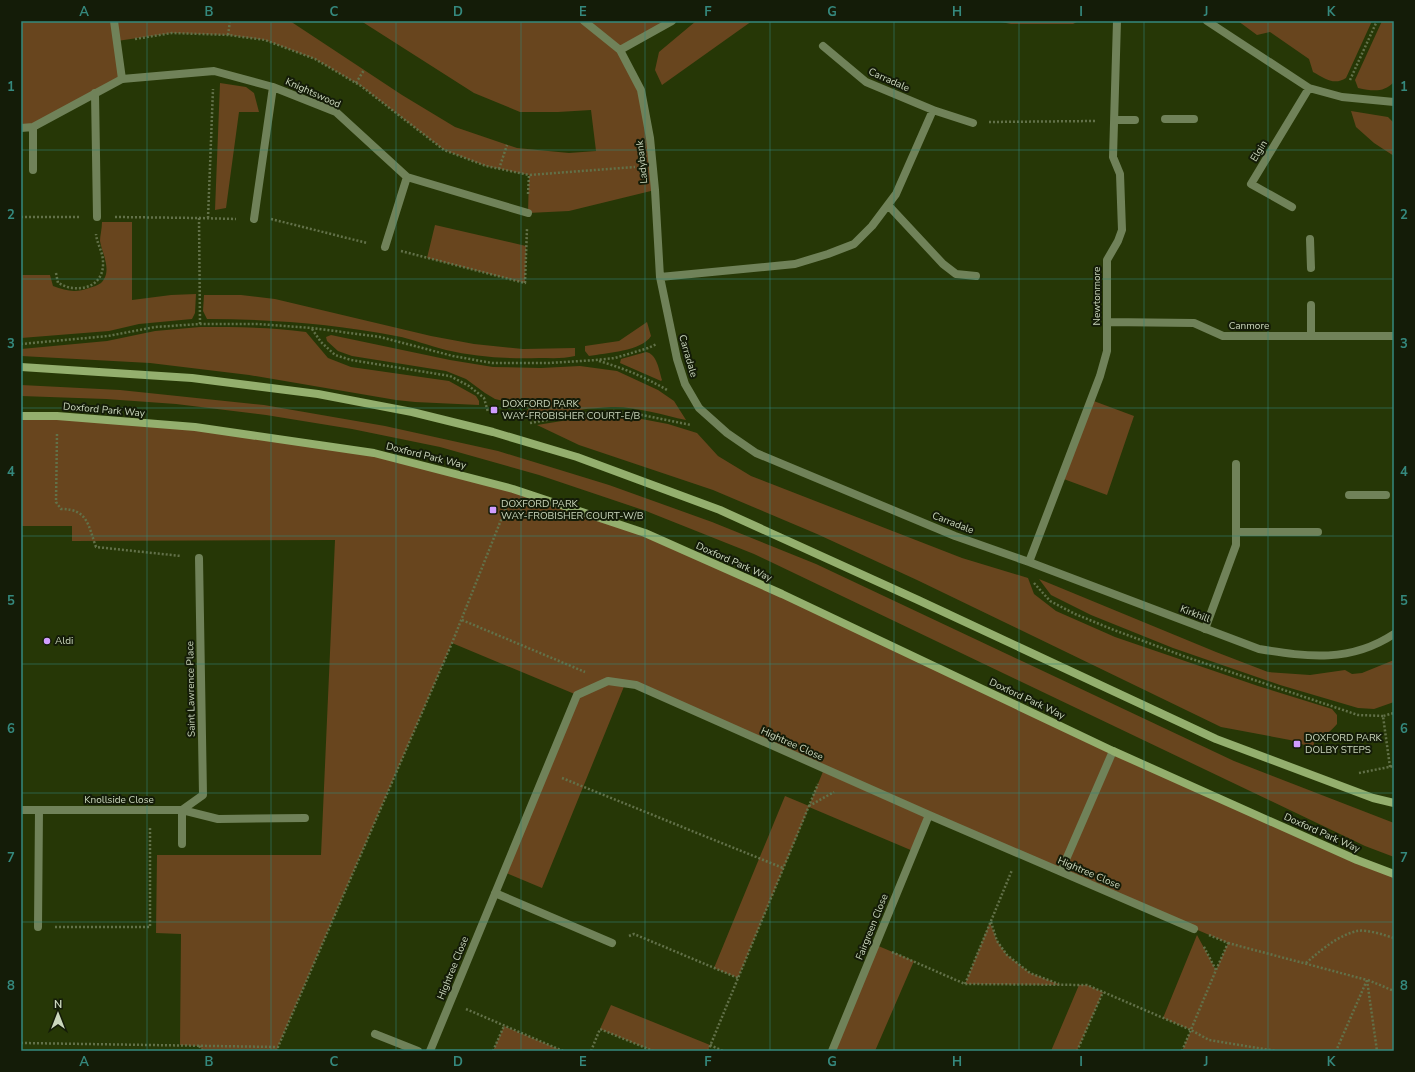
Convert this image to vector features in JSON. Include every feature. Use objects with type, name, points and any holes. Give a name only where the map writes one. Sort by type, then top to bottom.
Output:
[{"type":"main road","points":[[21,367],[192,378],[318,394],[412,412],[493,432],[578,457],[720,510],[918,600],[1216,739],[1373,798],[1394,804]]},
{"type":"main road","name":"Doxford Park Way","points":[[21,416],[57,416],[195,427],[374,453],[513,489],[645,533],[782,594],[1113,751],[1357,860],[1394,874]]},
{"type":"street","points":[[21,128],[33,127],[122,79],[114,21]]},
{"type":"street","name":"Ladybank","points":[[584,21],[620,50],[641,90],[650,138],[653,166],[660,277]]},
{"type":"street","points":[[620,50],[672,21]]},
{"type":"street","name":"Newtonmore","points":[[1029,562],[1100,376],[1107,351],[1107,260],[1118,241],[1122,230],[1120,174],[1113,157],[1118,21]]},
{"type":"street","points":[[1207,21],[1309,88],[1342,97],[1394,102]]},
{"type":"street","name":"Carradale","points":[[823,46],[866,82],[933,110],[972,122]]},
{"type":"street","name":"Knightswood","points":[[122,79],[214,71],[273,87],[336,112],[407,177],[528,213]]},
{"type":"street","points":[[254,219],[273,87]]},
{"type":"street","name":"Elgin","points":[[1292,207],[1251,184],[1309,88]]},
{"type":"street","points":[[95,93],[97,217]]},
{"type":"street","points":[[660,277],[795,264],[854,244],[872,226],[896,194],[933,110]]},
{"type":"street","points":[[1165,119],[1194,119]]},
{"type":"street","points":[[1115,120],[1135,120]]},
{"type":"street","points":[[33,127],[33,170]]},
{"type":"street","points":[[386,247],[407,177]]},
{"type":"street","points":[[888,205],[943,264],[956,274],[976,276]]},
{"type":"street","points":[[1310,239],[1310,268]]},
{"type":"street","name":"Carradale","points":[[660,277],[677,359],[685,384],[699,408],[727,433],[756,453],[955,536],[993,548]]},
{"type":"street","points":[[1310,305],[1311,336]]},
{"type":"street","name":"Canmore","points":[[1107,322],[1194,323],[1224,336],[1394,336]]},
{"type":"street","points":[[1205,629],[1236,545],[1236,464]]},
{"type":"street","points":[[1349,495],[1386,495]]},
{"type":"street","points":[[1236,532],[1318,532]]},
{"type":"street","name":"Kirkhill","points":[[993,548],[1259,649],[1298,656],[1333,656],[1365,649],[1394,634]]},
{"type":"street","name":"Saint Lawrence Place","points":[[182,810],[203,795],[199,558]]},
{"type":"street","name":"Hightree Close","points":[[430,1051],[577,695],[608,681],[636,685],[928,815],[1194,929]]},
{"type":"street","points":[[1061,871],[1113,751]]},
{"type":"street","name":"Knollside Close","points":[[21,810],[182,810],[218,819],[305,818]]},
{"type":"street","points":[[38,927],[39,810]]},
{"type":"street","points":[[182,810],[182,844]]},
{"type":"street","name":"Fairgreen Close","points":[[842,1051],[833,1049],[928,815]]},
{"type":"street","points":[[495,893],[612,943]]},
{"type":"street","points":[[375,1034],[418,1051]]},
{"type":"path","points":[[228,35],[230,21]]},
{"type":"path","points":[[1342,97],[1377,21]]},
{"type":"path","points":[[116,41],[172,33],[228,35],[265,40],[315,60],[356,83],[444,150],[486,166],[529,175],[653,166]]},
{"type":"path","points":[[356,83],[364,70]]},
{"type":"path","points":[[208,218],[214,71]]},
{"type":"path","points":[[972,122],[1115,120]]},
{"type":"path","points":[[499,169],[507,145]]},
{"type":"path","points":[[21,216],[274,219],[525,283],[529,175]]},
{"type":"path","points":[[56,273],[58,283],[72,288],[84,288],[96,283],[102,276],[104,260],[97,242],[97,217]]},
{"type":"path","points":[[199,218],[200,324]]},
{"type":"path","points":[[21,344],[86,338],[155,327],[200,324],[258,324],[312,328],[380,337],[453,356],[492,363],[548,363],[615,358],[648,348],[672,336]]},
{"type":"path","points":[[312,328],[334,355],[351,360],[450,376],[470,386],[484,398],[493,432]]},
{"type":"path","points":[[596,360],[645,377],[672,393]]},
{"type":"path","points":[[530,423],[580,414],[613,411],[642,415],[696,427]]},
{"type":"path","points":[[57,416],[56,502],[61,509],[72,509],[86,519],[96,547],[199,558]]},
{"type":"path","points":[[276,1051],[462,620],[513,489]]},
{"type":"path","points":[[1029,562],[1034,585],[1050,601],[1076,614],[1186,657],[1358,715],[1383,716],[1394,713]]},
{"type":"path","points":[[462,620],[608,681]]},
{"type":"path","points":[[1383,716],[1390,767]]},
{"type":"path","points":[[708,1051],[824,769]]},
{"type":"path","points":[[545,772],[783,868]]},
{"type":"path","points":[[809,807],[853,781]]},
{"type":"path","points":[[38,927],[150,927],[150,810]]},
{"type":"path","points":[[965,984],[1019,854]]},
{"type":"path","points":[[990,922],[997,941],[1007,955],[1030,973],[1061,985]]},
{"type":"path","points":[[1194,929],[1228,943],[1367,980],[1394,991]]},
{"type":"path","points":[[1194,929],[1216,970]]},
{"type":"path","points":[[1306,964],[1331,942],[1358,931],[1382,934],[1394,938]]},
{"type":"path","points":[[612,943],[634,934],[738,978]]},
{"type":"path","points":[[1182,1051],[1228,943]]},
{"type":"path","points":[[876,945],[965,984],[1087,985],[1191,1030],[1209,1040],[1276,1051]]},
{"type":"path","points":[[1336,1051],[1367,980]]},
{"type":"path","points":[[1367,980],[1377,1051]]},
{"type":"path","points":[[1077,1051],[1103,992]]},
{"type":"path","points":[[450,1002],[563,1051]]},
{"type":"path","points":[[493,1051],[504,1026]]},
{"type":"path","points":[[591,1051],[600,1029],[653,1051]]},
{"type":"path","points":[[21,1043],[278,1047]]},
{"type":"path","points":[[710,1045],[723,1051]]},
{"type":"path","points":[[199,1046],[203,1051]]},
{"type":"shaded area","points":[[21,21],[290,21],[402,95],[455,127],[517,148],[569,153],[596,151],[591,110],[520,112],[474,93],[361,21],[672,21],[620,50],[641,90],[655,190],[569,211],[528,213],[529,175],[486,166],[444,150],[361,86],[315,59],[265,40],[228,35],[172,33],[117,41],[122,79],[33,127],[21,128]]},
{"type":"shaded area","points":[[696,21],[752,21],[662,85],[655,70],[659,52]]},
{"type":"shaded area","points":[[996,21],[1079,21],[1073,24],[1011,24]]},
{"type":"shaded area","points":[[1238,21],[1372,21],[1346,78],[1333,81],[1325,79],[1313,72],[1309,59],[1270,32],[1257,35]]},
{"type":"shaded area","points":[[1382,21],[1394,21],[1394,82],[1382,90],[1358,88],[1355,80]]},
{"type":"shaded area","points":[[220,83],[246,87],[254,93],[259,112],[239,112],[226,208],[215,210]]},
{"type":"shaded area","points":[[1351,111],[1388,117],[1394,123],[1394,156],[1374,143],[1356,127]]},
{"type":"shaded area","points":[[102,222],[132,222],[132,300],[171,295],[196,294],[195,313],[192,319],[139,324],[109,331],[21,338],[21,275],[50,275],[53,286],[71,291],[84,290],[101,283],[106,273],[106,262],[100,241]]},
{"type":"shaded area","points":[[435,225],[526,246],[525,283],[427,258]]},
{"type":"shaded area","points":[[204,295],[241,295],[275,299],[431,336],[474,344],[523,349],[575,348],[575,356],[562,358],[504,358],[480,356],[446,350],[402,337],[349,328],[279,321],[207,319],[203,311]]},
{"type":"shaded area","points":[[647,322],[651,336],[640,345],[614,352],[589,356],[585,351],[585,346],[619,341]]},
{"type":"shaded area","points":[[200,327],[267,328],[306,332],[328,358],[351,367],[449,381],[476,396],[479,401],[479,405],[396,400],[249,375],[150,363],[21,356],[21,349],[107,341],[155,331]]},
{"type":"shaded area","points":[[331,335],[450,360],[493,367],[541,368],[580,366],[617,371],[658,390],[674,401],[686,420],[648,411],[620,407],[588,409],[546,416],[526,415],[529,407],[495,399],[466,379],[446,371],[352,356],[338,351],[327,341],[326,337]]},
{"type":"shaded area","points":[[646,352],[650,353],[655,359],[660,372],[661,381],[620,363],[621,359]]},
{"type":"shaded area","points":[[21,385],[120,390],[264,405],[385,426],[498,451],[609,485],[712,522],[816,564],[1234,761],[1394,823],[1394,857],[1365,846],[754,554],[646,511],[539,475],[440,447],[352,429],[266,415],[176,404],[106,399],[21,396]]},
{"type":"shaded area","points":[[1091,400],[1134,416],[1107,495],[1061,478]]},
{"type":"shaded area","points":[[599,415],[626,416],[668,424],[697,433],[718,456],[751,476],[962,558],[1028,578],[1034,594],[1056,611],[1115,637],[1258,686],[1332,709],[1337,715],[1337,724],[1328,732],[1316,735],[1313,748],[1290,740],[1221,727],[917,580],[817,534],[713,490],[579,445],[537,425]]},
{"type":"shaded area","points":[[21,416],[195,427],[374,453],[513,489],[645,533],[935,667],[1394,874],[1394,1051],[1182,1051],[1191,1030],[1163,1018],[1197,935],[1216,970],[1228,943],[929,815],[913,851],[809,807],[738,978],[714,968],[785,796],[809,806],[824,769],[625,684],[542,888],[504,872],[577,695],[452,643],[276,1051],[203,1051],[199,1046],[180,1045],[181,934],[156,933],[157,855],[321,855],[335,540],[72,541],[72,526],[21,526]]},
{"type":"shaded area","points":[[1039,579],[1268,672],[1310,675],[1345,670],[1352,674],[1362,673],[1394,660],[1394,702],[1374,709],[1358,708],[1280,685],[1173,648],[1091,615],[1051,595]]},
{"type":"shaded area","points":[[990,922],[997,941],[1007,955],[1030,973],[1061,985],[965,984]]},
{"type":"shaded area","points":[[876,945],[914,961],[875,1051],[842,1051],[834,1048]]},
{"type":"shaded area","points":[[1079,985],[1087,985],[1103,992],[1077,1051],[1051,1051]]},
{"type":"shaded area","points":[[611,1005],[710,1045],[708,1051],[653,1051],[600,1029]]},
{"type":"shaded area","points":[[504,1026],[563,1051],[493,1051]]},
{"type":"place","name":"DOXFORD PARK WAY-FROBISHER COURT-E/B","points":[[494,410]]},
{"type":"place","name":"DOXFORD PARK WAY-FROBISHER COURT-W/B","points":[[493,510]]},
{"type":"place","name":"Aldi","points":[[47,641]]},
{"type":"place","name":"DOXFORD PARK DOLBY STEPS","points":[[1297,744]]}]
